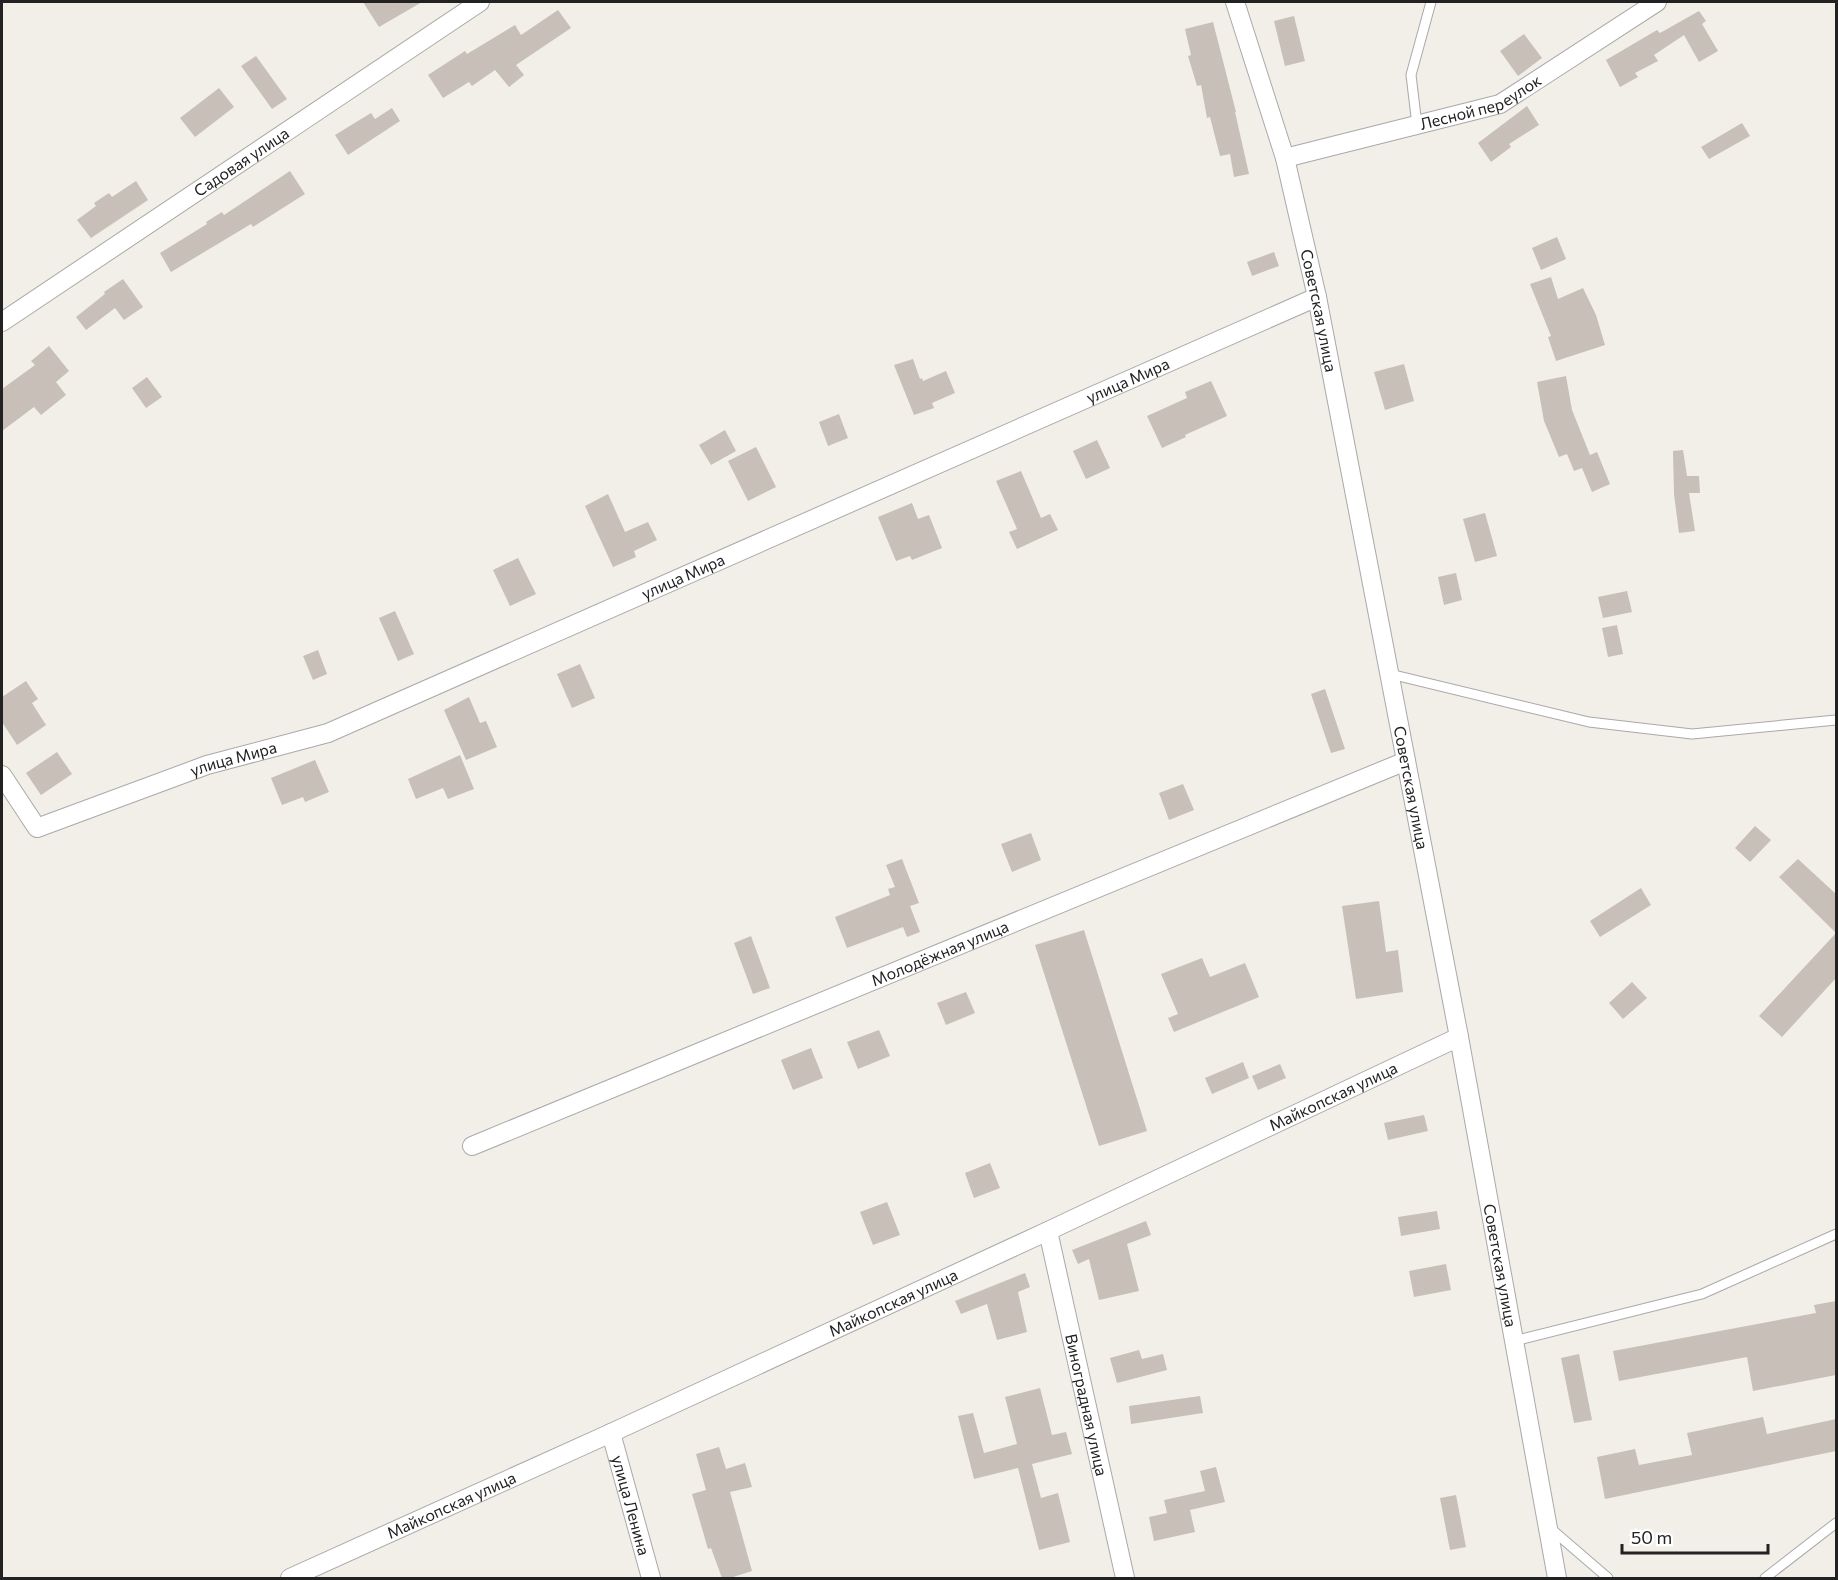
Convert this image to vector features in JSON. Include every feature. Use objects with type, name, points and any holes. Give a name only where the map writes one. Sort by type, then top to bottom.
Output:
[{"type":"street","name":"Садовая улица","points":[[2,322],[480,2]]},
{"type":"street","name":"Советская улица","points":[[1235,2],[1285,158],[1317,297],[1459,1037],[1557,1578]]},
{"type":"street","name":"Лесной переулок","points":[[1285,158],[1500,104],[1657,2]]},
{"type":"street","name":"улица Мира","points":[[2,775],[37,828],[207,765],[328,733],[1317,297]]},
{"type":"street","name":"Молодёжная улица","points":[[472,1146],[1406,761]]},
{"type":"street","name":"Майкопская улица","points":[[290,1578],[1048,1231],[1459,1037]]},
{"type":"street","name":"Виноградная улица","points":[[1048,1231],[1125,1578]]},
{"type":"street","name":"улица Ленина","points":[[611,1433],[651,1578]]},
{"type":"lane","points":[[1417,125],[1411,75],[1431,2]]},
{"type":"lane","points":[[1390,674],[1589,722],[1692,734],[1836,720]]},
{"type":"lane","points":[[1514,1341],[1702,1294],[1836,1234]]},
{"type":"lane","points":[[1765,1578],[1836,1523]]},
{"type":"lane","points":[[1548,1527],[1608,1578]]},
{"type":"building","points":[[363,2],[422,2],[379,27]]},
{"type":"building","points":[[558,10],[571,28],[516,65],[524,75],[509,87],[495,70],[472,86],[469,82],[443,98],[428,75],[465,51],[467,54],[515,25],[521,35]]},
{"type":"building","points":[[1699,11],[1706,21],[1702,24],[1718,51],[1699,62],[1684,35],[1654,55],[1658,61],[1635,73],[1638,77],[1620,87],[1606,60],[1657,30],[1660,33]]},
{"type":"building","points":[[1294,16],[1305,61],[1285,66],[1274,21]]},
{"type":"building","points":[[1213,22],[1249,174],[1234,177],[1230,154],[1220,156],[1210,117],[1207,118],[1201,85],[1197,86],[1188,56],[1191,55],[1185,29]]},
{"type":"building","points":[[1524,34],[1542,58],[1518,76],[1500,51]]},
{"type":"building","points":[[256,56],[287,99],[272,109],[241,66]]},
{"type":"building","points":[[219,88],[234,107],[195,137],[180,118]]},
{"type":"building","points":[[1527,106],[1539,125],[1509,144],[1511,147],[1491,162],[1478,143]]},
{"type":"building","points":[[392,108],[400,121],[348,155],[335,135],[371,113],[375,119]]},
{"type":"building","points":[[1742,123],[1750,136],[1709,159],[1701,147]]},
{"type":"building","points":[[290,171],[305,194],[253,227],[251,224],[171,272],[160,253],[222,212],[224,215]]},
{"type":"building","points":[[136,181],[148,200],[91,238],[77,220],[96,206],[94,203],[109,193],[112,197]]},
{"type":"building","points":[[1557,237],[1566,259],[1541,270],[1532,248]]},
{"type":"building","points":[[1274,252],[1279,266],[1252,276],[1247,262]]},
{"type":"building","points":[[1551,277],[1558,299],[1583,288],[1596,315],[1605,345],[1556,361],[1548,337],[1551,336],[1530,284]]},
{"type":"building","points":[[123,279],[143,307],[124,320],[115,308],[86,330],[76,317],[105,294],[104,292]]},
{"type":"building","points":[[49,346],[69,371],[56,382],[66,395],[41,415],[34,407],[2,431],[2,389],[35,365],[31,361]]},
{"type":"building","points":[[913,359],[920,379],[922,378],[923,381],[946,371],[955,393],[932,403],[934,408],[914,415],[894,365]]},
{"type":"building","points":[[1404,364],[1414,401],[1385,410],[1374,372]]},
{"type":"building","points":[[1566,376],[1572,410],[1590,455],[1597,452],[1610,484],[1592,492],[1582,468],[1574,471],[1567,454],[1559,457],[1544,421],[1537,382]]},
{"type":"building","points":[[147,377],[162,397],[146,408],[132,388]]},
{"type":"building","points":[[1211,381],[1227,416],[1162,448],[1147,416],[1187,398],[1185,392]]},
{"type":"building","points":[[839,414],[848,438],[828,446],[819,422]]},
{"type":"building","points":[[725,430],[736,451],[711,465],[699,445]]},
{"type":"building","points":[[1097,440],[1110,468],[1086,479],[1073,451]]},
{"type":"building","points":[[756,447],[776,487],[748,501],[728,461]]},
{"type":"building","points":[[1683,450],[1687,476],[1699,476],[1700,493],[1689,493],[1695,531],[1679,533],[1674,494],[1673,451]]},
{"type":"building","points":[[1021,471],[1041,518],[1050,514],[1058,530],[1017,549],[1009,532],[1017,529],[996,481]]},
{"type":"building","points":[[608,494],[625,532],[648,522],[657,540],[634,551],[636,557],[613,567],[585,506]]},
{"type":"building","points":[[912,503],[918,519],[929,515],[942,548],[912,560],[910,556],[896,561],[878,517]]},
{"type":"building","points":[[1485,513],[1497,556],[1475,562],[1463,519]]},
{"type":"building","points":[[518,558],[536,594],[510,606],[493,570]]},
{"type":"building","points":[[1456,573],[1462,600],[1444,605],[1438,577]]},
{"type":"building","points":[[1627,591],[1632,612],[1603,618],[1598,597]]},
{"type":"building","points":[[395,611],[414,654],[398,661],[379,618]]},
{"type":"building","points":[[1617,625],[1623,654],[1608,657],[1602,628]]},
{"type":"building","points":[[318,650],[327,674],[313,680],[303,656]]},
{"type":"building","points":[[580,664],[595,698],[572,708],[557,674]]},
{"type":"building","points":[[26,681],[38,699],[32,703],[46,725],[17,745],[2,722],[2,697]]},
{"type":"building","points":[[1325,689],[1345,749],[1331,753],[1311,694]]},
{"type":"building","points":[[469,697],[480,723],[486,721],[497,747],[466,760],[444,710]]},
{"type":"building","points":[[57,752],[72,774],[41,795],[26,773]]},
{"type":"building","points":[[460,755],[474,789],[448,799],[443,788],[416,799],[408,779]]},
{"type":"building","points":[[315,760],[329,792],[305,802],[303,797],[282,805],[271,778]]},
{"type":"building","points":[[1183,784],[1194,810],[1169,820],[1159,793]]},
{"type":"building","points":[[1755,826],[1771,840],[1750,862],[1735,848]]},
{"type":"building","points":[[1031,833],[1041,860],[1012,872],[1001,844]]},
{"type":"building","points":[[902,859],[919,903],[910,906],[920,932],[907,937],[903,927],[847,948],[835,917],[890,895],[888,889],[895,887],[886,865]]},
{"type":"building","points":[[1798,859],[1836,894],[1836,933],[1779,877]]},
{"type":"building","points":[[1641,888],[1651,905],[1600,937],[1590,921]]},
{"type":"building","points":[[1379,901],[1386,952],[1398,950],[1403,992],[1356,999],[1342,906]]},
{"type":"building","points":[[1084,930],[1147,1131],[1099,1146],[1035,945]]},
{"type":"building","points":[[1836,933],[1836,978],[1782,1037],[1759,1016]]},
{"type":"building","points":[[751,936],[770,988],[753,994],[734,943]]},
{"type":"building","points":[[1202,958],[1210,977],[1245,963],[1259,997],[1174,1032],[1168,1018],[1178,1014],[1161,974]]},
{"type":"building","points":[[1632,982],[1647,998],[1623,1019],[1609,1003]]},
{"type":"building","points":[[966,992],[975,1013],[946,1025],[937,1003]]},
{"type":"building","points":[[879,1030],[890,1056],[858,1069],[847,1042]]},
{"type":"building","points":[[811,1048],[823,1078],[793,1090],[781,1060]]},
{"type":"building","points":[[1243,1062],[1249,1078],[1212,1094],[1205,1078]]},
{"type":"building","points":[[1280,1064],[1286,1078],[1258,1090],[1252,1076]]},
{"type":"building","points":[[1424,1115],[1428,1131],[1388,1140],[1384,1123]]},
{"type":"building","points":[[990,1163],[1000,1188],[974,1198],[965,1173]]},
{"type":"building","points":[[887,1202],[900,1235],[873,1245],[860,1212]]},
{"type":"building","points":[[1437,1211],[1440,1229],[1401,1236],[1398,1217]]},
{"type":"building","points":[[1146,1221],[1151,1235],[1127,1244],[1139,1291],[1099,1300],[1089,1259],[1078,1264],[1072,1250]]},
{"type":"building","points":[[1446,1264],[1451,1290],[1414,1297],[1409,1271]]},
{"type":"building","points":[[1025,1273],[1030,1287],[1018,1292],[1027,1332],[997,1340],[987,1304],[961,1314],[955,1301]]},
{"type":"building","points":[[1836,1301],[1836,1375],[1753,1391],[1747,1357],[1619,1381],[1613,1351],[1816,1313],[1814,1305]]},
{"type":"building","points":[[1139,1350],[1142,1359],[1163,1354],[1167,1370],[1117,1383],[1110,1358]]},
{"type":"building","points":[[1579,1354],[1592,1420],[1574,1423],[1561,1358]]},
{"type":"building","points":[[1040,1388],[1052,1435],[1066,1432],[1072,1454],[1032,1464],[1041,1498],[1058,1493],[1070,1542],[1039,1550],[1018,1468],[974,1479],[958,1416],[973,1413],[984,1453],[1017,1444],[1005,1397]]},
{"type":"building","points":[[1200,1396],[1203,1413],[1131,1424],[1129,1406]]},
{"type":"building","points":[[1763,1417],[1767,1434],[1836,1419],[1836,1451],[1605,1499],[1597,1457],[1635,1449],[1639,1465],[1692,1455],[1687,1433]]},
{"type":"building","points":[[719,1447],[726,1469],[745,1463],[752,1487],[730,1492],[752,1571],[730,1578],[722,1578],[711,1548],[708,1549],[692,1494],[706,1490],[696,1454]]},
{"type":"building","points":[[1216,1467],[1225,1502],[1190,1510],[1195,1532],[1154,1541],[1149,1517],[1167,1513],[1164,1500],[1205,1491],[1200,1471]]},
{"type":"building","points":[[1456,1495],[1466,1547],[1450,1550],[1440,1498]]}]
